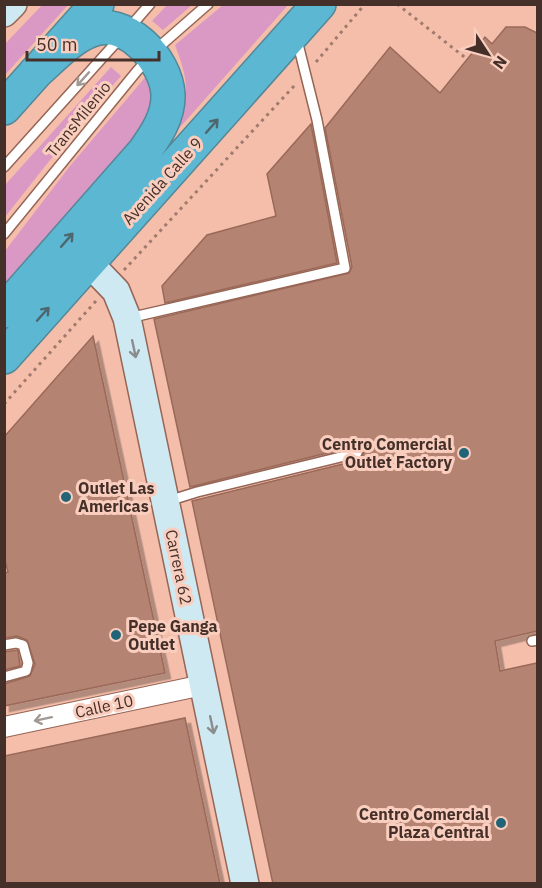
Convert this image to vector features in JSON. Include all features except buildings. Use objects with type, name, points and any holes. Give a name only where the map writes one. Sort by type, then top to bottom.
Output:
[{"type":"highway","name":"Avenida Calle 9","points":[[4,357],[319,4]]},
{"type":"highway","points":[[4,108],[90,10]]},
{"type":"highway","points":[[4,311],[144,152],[155,137],[167,107],[168,93],[165,77],[151,55],[125,33],[114,28],[90,30],[59,52],[35,74]]},
{"type":"street","points":[[4,13],[13,4]]},
{"type":"street","name":"Carrera 62","points":[[89,263],[116,291],[127,318],[245,884]]},
{"type":"street","name":"Calle 10","points":[[4,727],[203,685]]},
{"type":"lane","name":"TransMilenio","points":[[4,167],[150,4]]},
{"type":"lane","name":"TransMilenio","points":[[4,234],[151,55],[208,4]]},
{"type":"lane","points":[[127,318],[345,268],[317,120],[294,32]]},
{"type":"lane","points":[[165,501],[357,453]]},
{"type":"lane","points":[[4,645],[16,643],[23,645],[28,663],[26,671],[4,676]]},
{"type":"path","points":[[135,257],[306,75],[365,4]]},
{"type":"path","points":[[397,4],[467,59]]},
{"type":"path","points":[[4,405],[91,307]]},
{"type":"shaded area","points":[[43,4],[68,5],[5,75],[5,44]]},
{"type":"shaded area","points":[[167,5],[192,5],[163,30],[152,21]]},
{"type":"shaded area","points":[[223,5],[288,5],[168,141],[180,115],[186,94],[184,73],[175,45]]},
{"type":"shaded area","points":[[111,67],[121,76],[80,122],[5,217],[5,185]]},
{"type":"shaded area","points":[[148,74],[157,93],[154,118],[5,284],[5,251],[70,166]]},
{"type":"place","name":"Centro Comercial Outlet Factory","points":[[464,453]]},
{"type":"place","name":"Outlet Las Americas","points":[[66,497]]},
{"type":"place","name":"Pepe Ganga Outlet","points":[[116,635]]},
{"type":"place","name":"Centro Comercial Plaza Central","points":[[501,823]]}]
